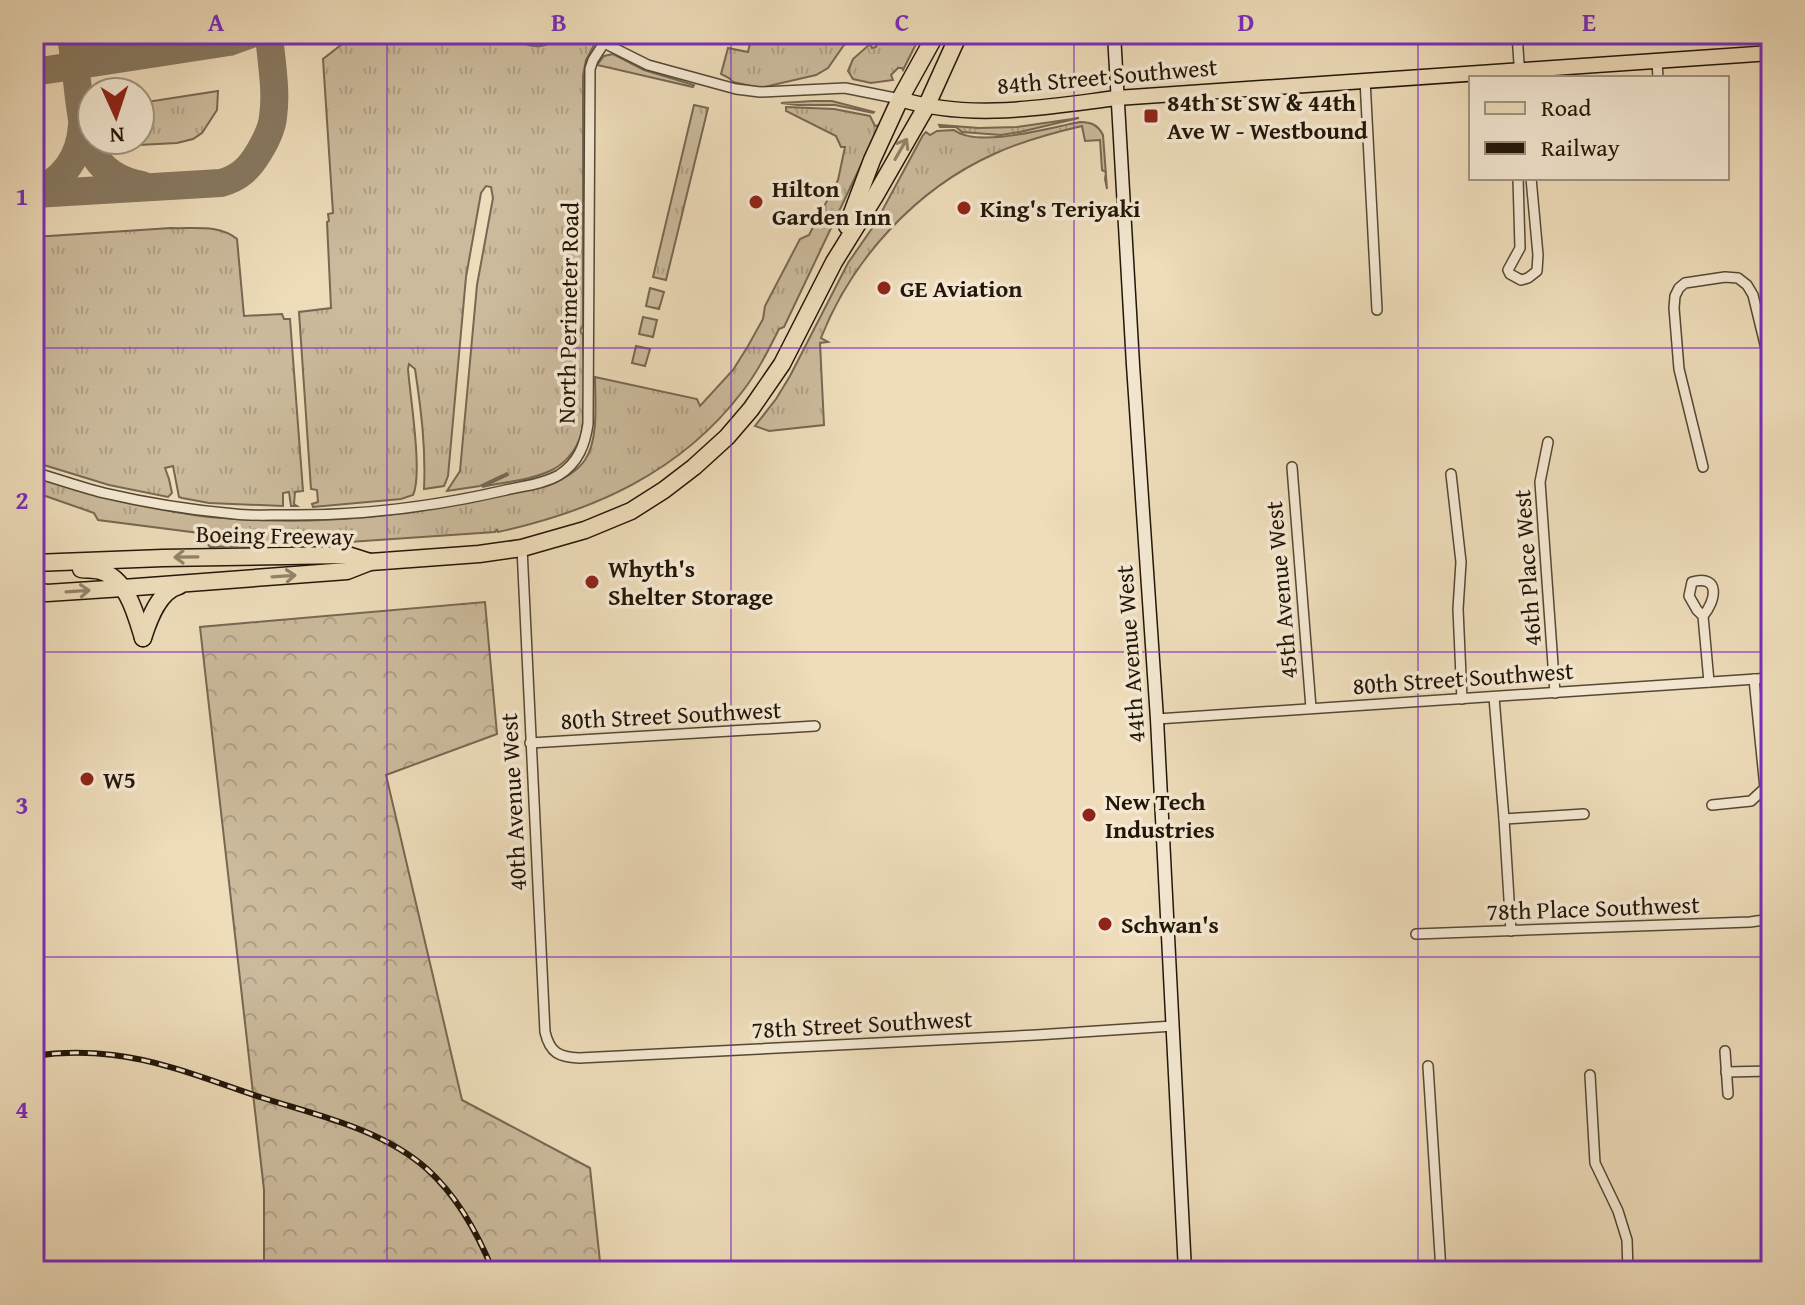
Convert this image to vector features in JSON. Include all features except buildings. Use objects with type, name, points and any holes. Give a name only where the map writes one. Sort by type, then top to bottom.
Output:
[{"type":"highway","points":[[834,262],[872,160],[900,99],[936,34]]},
{"type":"highway","points":[[370,562],[522,548],[585,530],[631,511],[664,490],[727,437],[782,364],[834,262],[926,107],[959,34]]},
{"type":"highway","name":"Boeing Freeway","points":[[34,564],[348,555],[370,562]]},
{"type":"highway","name":"Boeing Freeway","points":[[34,591],[47,593],[347,571],[370,562]]},
{"type":"highway","points":[[34,564],[107,574],[123,588],[134,609],[143,638],[164,594],[171,588],[189,583]]},
{"type":"main road","name":"84th Street Southwest","points":[[900,99],[926,107],[1018,110],[1117,98],[1365,80],[1520,74],[1771,53]]},
{"type":"street","name":"44th Avenue West","points":[[1114,34],[1157,719],[1185,1271]]},
{"type":"street","points":[[1517,34],[1520,74]]},
{"type":"street","name":"84th Street Southwest","points":[[604,43],[648,65],[736,89],[774,92],[845,88],[900,99]]},
{"type":"street","name":"North Perimeter Road","points":[[34,472],[102,493],[174,507],[239,515],[364,513],[485,495],[558,475],[580,453],[588,424],[590,69],[604,43]]},
{"type":"street","points":[[1657,61],[1658,76]]},
{"type":"street","points":[[1365,80],[1377,310]]},
{"type":"street","points":[[1518,180],[1520,248],[1508,270],[1521,280],[1537,271],[1531,180]]},
{"type":"street","points":[[1703,467],[1679,369],[1674,308],[1679,288],[1685,283],[1725,277],[1738,278],[1747,285],[1753,295],[1771,369]]},
{"type":"street","name":"46th Place West","points":[[1548,442],[1540,482],[1555,693]]},
{"type":"street","name":"45th Avenue West","points":[[1292,467],[1311,708]]},
{"type":"street","points":[[1451,474],[1461,562],[1458,609],[1462,699]]},
{"type":"street","name":"40th Avenue West","points":[[522,548],[545,1032],[547,1043],[554,1052]]},
{"type":"street","points":[[1703,616],[1709,682]]},
{"type":"street","name":"80th Street Southwest","points":[[1157,719],[1771,678]]},
{"type":"street","points":[[1712,805],[1751,801],[1765,788],[1754,679]]},
{"type":"street","points":[[1494,697],[1511,931]]},
{"type":"street","name":"80th Street Southwest","points":[[530,743],[815,726]]},
{"type":"street","points":[[1504,819],[1584,814]]},
{"type":"street","name":"78th Place Southwest","points":[[1416,934],[1771,919]]},
{"type":"street","name":"78th Street Southwest","points":[[554,1052],[564,1057],[579,1058],[1173,1026]]},
{"type":"street","points":[[1725,1051],[1728,1094]]},
{"type":"street","points":[[1428,1066],[1441,1271]]},
{"type":"street","points":[[1726,1072],[1771,1071]]},
{"type":"street","points":[[1590,1075],[1595,1163],[1618,1211],[1627,1240],[1628,1271]]},
{"type":"green space","points":[[355,34],[514,34],[515,39],[521,42],[539,46],[550,43],[560,34],[600,34],[586,60],[583,75],[583,325],[580,331],[583,335],[583,419],[579,441],[572,452],[559,466],[546,473],[482,487],[507,473],[480,486],[447,491],[460,471],[477,285],[493,198],[491,187],[486,186],[481,193],[466,277],[448,476],[444,486],[424,489],[421,414],[415,369],[409,364],[417,470],[413,495],[401,499],[313,507],[312,504],[318,502],[317,490],[311,489],[299,312],[331,308],[327,222],[328,214],[333,213],[323,59]]},
{"type":"green space","points":[[752,34],[858,34],[844,45],[828,68],[816,75],[760,88],[733,82],[721,74],[728,48],[748,52]]},
{"type":"green space","points":[[881,34],[923,34],[903,70],[898,68],[891,75],[893,80],[871,83],[853,79],[848,71],[853,59],[870,44],[872,48],[876,47],[875,39]]},
{"type":"green space","points":[[613,54],[644,70],[694,85],[597,65],[604,56]]},
{"type":"green space","points":[[218,91],[217,110],[202,133],[177,143],[156,144],[156,101]]},
{"type":"green space","points":[[832,101],[874,112],[835,105],[781,103]]},
{"type":"green space","points":[[694,105],[708,108],[666,280],[653,277]]},
{"type":"green space","points":[[786,107],[834,109],[870,116],[875,126],[880,125],[784,327],[779,329],[747,385],[692,445],[633,484],[568,513],[498,532],[210,547],[199,533],[98,520],[94,513],[34,492],[34,477],[114,499],[200,516],[305,521],[430,509],[529,490],[566,477],[585,460],[592,442],[595,377],[697,399],[700,406],[733,370],[748,346],[800,239],[809,235],[838,180],[845,147],[841,147],[836,136],[786,111]]},
{"type":"green space","points":[[1079,118],[1001,135],[962,132],[956,127],[939,125],[1017,127]]},
{"type":"green space","points":[[1080,122],[1094,125],[1103,135],[1106,172],[1102,170],[1100,140],[1085,141],[1082,126],[1005,149],[938,186],[913,207],[869,254],[834,309],[821,338],[828,342],[820,343],[824,425],[769,431],[755,426],[790,376],[848,263],[875,224],[926,132],[930,135],[937,131],[954,130],[965,135],[997,137]]},
{"type":"green space","points":[[171,228],[214,229],[237,239],[244,316],[282,314],[284,319],[290,319],[303,491],[295,492],[294,504],[297,506],[291,506],[289,492],[283,493],[283,506],[209,503],[182,498],[179,497],[173,466],[165,468],[172,493],[168,497],[109,485],[34,462],[34,237]]},
{"type":"green space","points":[[650,288],[664,292],[659,309],[646,306]]},
{"type":"green space","points":[[643,317],[657,320],[653,337],[639,334]]},
{"type":"green space","points":[[636,346],[650,349],[645,366],[632,363]]},
{"type":"green space","points":[[485,602],[497,734],[386,775],[462,1100],[590,1168],[601,1271],[264,1271],[264,1190],[200,627]]},
{"type":"taxiway","points":[[71,34],[83,123],[92,151],[110,173],[142,185]]},
{"type":"taxiway","points":[[88,34],[110,47],[134,54]]},
{"type":"taxiway","points":[[34,72],[229,42],[251,34]]},
{"type":"taxiway","points":[[34,194],[221,183],[238,175],[255,158],[272,122],[274,86],[269,34]]},
{"type":"taxiway","points":[[34,192],[62,174],[76,152]]},
{"type":"railway","points":[[34,1056],[93,1053],[151,1062],[369,1133],[409,1155],[438,1180],[466,1217],[493,1271]]},
{"type":"place","name":"84th St SW & 44th Ave W - Westbound","points":[[1151,116]]},
{"type":"place","name":"Hilton Garden Inn","points":[[756,202]]},
{"type":"place","name":"King's Teriyaki","points":[[964,208]]},
{"type":"place","name":"GE Aviation","points":[[884,288]]},
{"type":"place","name":"Whyth's Shelter Storage","points":[[592,582]]},
{"type":"place","name":"W5","points":[[87,779]]},
{"type":"place","name":"New Tech Industries","points":[[1089,815]]},
{"type":"place","name":"Schwan's","points":[[1105,924]]}]
